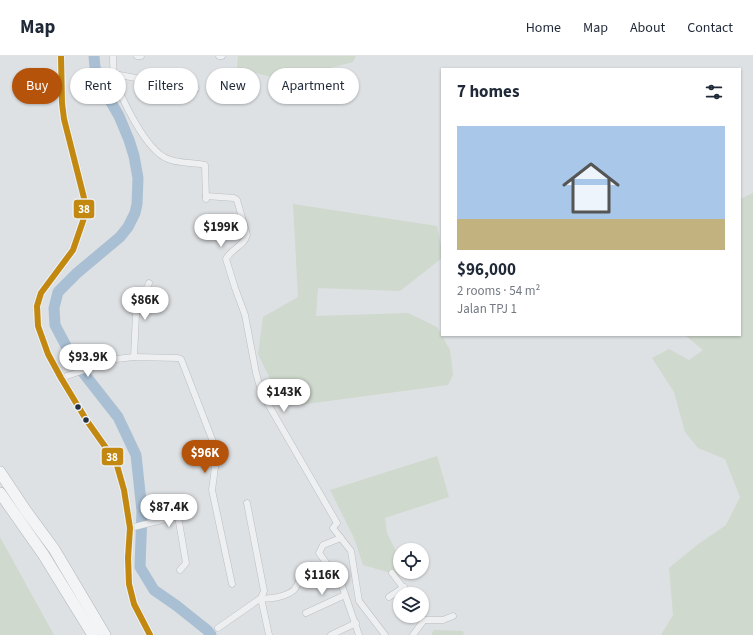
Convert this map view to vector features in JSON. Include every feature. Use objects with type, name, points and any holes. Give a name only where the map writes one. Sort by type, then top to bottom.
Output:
[{"type":"highway","points":[[0,472],[54,549],[105,635]]},
{"type":"highway","points":[[0,493],[43,554],[93,635]]},
{"type":"main road","points":[[60,56],[64,119],[84,198],[85,209],[84,218],[73,250],[41,293],[37,306],[38,326],[48,354],[64,377],[87,421],[116,462],[124,490],[130,528],[128,558],[129,584],[134,604],[150,635]]},
{"type":"street","points":[[113,56],[114,68]]},
{"type":"street","points":[[125,104],[151,146],[158,153],[168,160],[205,165],[206,198],[234,198],[237,200],[247,235],[246,240],[229,253],[226,259],[232,281],[245,315],[260,387],[268,404],[337,523],[334,528],[350,551],[359,601],[385,635]]},
{"type":"street","points":[[134,357],[136,314],[149,283]]},
{"type":"street","points":[[64,377],[116,359],[134,357],[181,359],[218,452],[212,490],[232,584]]},
{"type":"street","points":[[218,628],[261,598],[264,591],[247,503]]},
{"type":"street","points":[[130,528],[178,516],[186,563],[180,570]]},
{"type":"street","points":[[341,538],[323,545],[319,553],[341,583],[359,635]]},
{"type":"street","points":[[261,598],[268,600],[288,594],[295,589],[299,582],[329,567]]},
{"type":"street","points":[[392,573],[404,587]]},
{"type":"street","points":[[306,613],[346,595]]},
{"type":"street","points":[[389,598],[393,595]]},
{"type":"street","points":[[261,598],[268,634]]},
{"type":"street","points":[[429,619],[443,620],[453,616]]},
{"type":"street","points":[[331,635],[356,623]]},
{"type":"street","points":[[413,635],[420,623]]},
{"type":"shaded area","points":[[238,56],[356,56],[353,62],[330,68],[268,68],[268,76],[260,74],[260,68],[237,68]]},
{"type":"shaded area","points":[[753,193],[753,635],[661,635],[673,615],[669,568],[697,545],[726,525],[740,497],[725,459],[698,448],[685,432],[674,392],[652,358],[669,349],[689,360],[703,350],[686,336],[741,336],[741,199]]},
{"type":"shaded area","points":[[293,204],[437,226],[441,245],[441,259],[400,291],[318,288],[316,316],[408,313],[437,327],[450,350],[453,375],[448,385],[284,407],[258,354],[263,317],[298,297]]},
{"type":"shaded area","points":[[437,456],[449,497],[385,518],[387,533],[393,545],[393,574],[363,565],[354,538],[330,490]]},
{"type":"shaded area","points":[[0,537],[54,635],[0,635]]},
{"type":"shaded area","points":[[434,630],[463,631],[464,635],[431,635]]},
{"type":"waterway","points":[[94,56],[95,67],[100,83],[119,116],[134,156],[138,178],[137,204],[135,213],[128,227],[120,237],[77,273],[58,292],[54,308],[55,325],[74,361],[118,417],[136,455],[142,511],[140,567],[154,590],[177,606],[207,630],[211,635]]},
{"type":"transit line","name":"38","points":[[61,56],[62,103],[64,119],[84,198],[84,218],[73,250],[41,293],[37,306],[38,326],[48,354],[61,378],[87,421],[116,462],[124,490],[130,528],[128,558],[129,584],[134,604],[150,635]]}]
